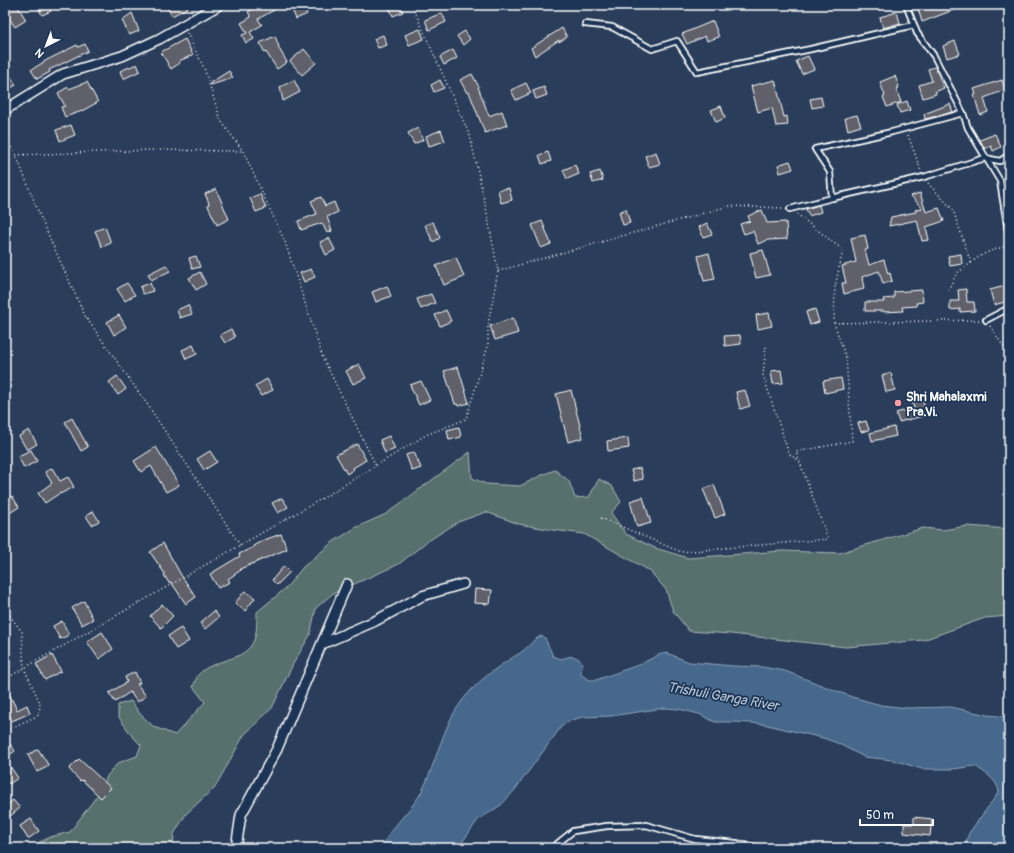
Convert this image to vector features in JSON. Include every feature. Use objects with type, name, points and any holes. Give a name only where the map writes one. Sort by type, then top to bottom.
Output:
[{"type":"street","points":[[5,110],[63,74],[122,56],[184,26],[219,5]]},
{"type":"street","points":[[236,848],[241,816],[277,749],[347,584]]},
{"type":"street","points":[[322,644],[375,621],[422,596],[463,584]]},
{"type":"lane","points":[[906,5],[917,33],[934,56],[963,113],[968,128],[1000,181],[1009,237]]},
{"type":"lane","points":[[585,24],[612,27],[652,49],[677,41],[697,72],[811,49],[914,25]]},
{"type":"lane","points":[[832,198],[830,172],[815,149],[963,113]]},
{"type":"lane","points":[[790,208],[924,177],[985,158],[1000,161],[1009,155]]},
{"type":"lane","points":[[986,320],[1009,308]]},
{"type":"lane","points":[[552,848],[573,831],[607,826],[646,825],[695,839],[736,843],[760,848]]},
{"type":"path","points":[[5,678],[323,498],[426,435],[466,418],[488,346],[488,325],[498,271],[470,136],[412,5]]},
{"type":"path","points":[[184,26],[204,68],[221,121],[243,151],[285,242],[323,358],[376,466]]},
{"type":"path","points":[[906,128],[924,177],[953,210],[972,263]]},
{"type":"path","points":[[5,137],[16,154],[42,221],[85,316],[147,404],[240,545]]},
{"type":"path","points":[[16,154],[152,150],[243,151]]},
{"type":"path","points":[[498,271],[729,206],[790,208],[843,250],[835,287],[834,323],[846,358],[852,441],[796,452],[828,539],[681,552],[601,518]]},
{"type":"path","points":[[947,292],[957,273],[972,263],[979,256],[1009,246]]},
{"type":"path","points":[[834,323],[986,320],[1009,355]]},
{"type":"path","points":[[766,347],[763,375],[789,454],[800,461]]},
{"type":"path","points":[[5,609],[22,632],[24,668],[40,703],[39,714],[5,731]]},
{"type":"green space","points":[[470,452],[472,478],[486,484],[520,486],[555,470],[569,481],[575,498],[589,497],[599,479],[612,486],[621,502],[611,513],[626,534],[655,548],[688,558],[782,551],[839,553],[923,528],[943,530],[967,526],[1009,529],[1009,616],[985,618],[923,640],[846,647],[731,634],[689,631],[673,611],[666,590],[650,571],[584,534],[519,524],[486,512],[458,522],[425,543],[399,564],[332,594],[316,608],[310,635],[293,664],[272,708],[244,735],[215,787],[186,814],[174,834],[173,848],[36,848],[38,843],[50,837],[70,832],[102,789],[107,776],[118,763],[137,756],[141,745],[132,736],[118,716],[118,705],[131,701],[140,714],[154,727],[175,735],[205,702],[193,687],[198,675],[212,665],[244,653],[250,647],[256,633],[257,612],[286,588],[303,567],[333,542],[355,528],[386,514]]},
{"type":"water","name":"Trishuli Ganga River","points":[[541,636],[545,638],[553,656],[561,659],[573,656],[578,658],[583,663],[581,675],[590,680],[596,680],[641,664],[658,655],[667,653],[689,662],[762,667],[785,671],[852,697],[881,705],[908,708],[951,707],[987,715],[1009,717],[1009,848],[964,848],[969,833],[999,792],[996,783],[975,766],[953,769],[922,769],[893,760],[864,757],[837,743],[823,738],[763,724],[715,722],[699,714],[679,709],[664,708],[611,716],[582,717],[569,721],[561,727],[514,791],[501,805],[478,820],[458,848],[382,848],[390,833],[421,793],[448,725],[461,702],[478,683],[498,667],[523,651],[535,639]]},
{"type":"building","points":[[7,5],[17,5],[26,20],[15,27],[9,18]]},
{"type":"building","points":[[37,5],[48,5],[51,11],[42,15]]},
{"type":"building","points":[[166,5],[192,5],[172,16]]},
{"type":"building","points":[[260,5],[283,5],[258,19],[262,25],[250,32],[254,39],[246,43],[242,35],[247,33],[241,23],[251,17],[248,12]]},
{"type":"building","points":[[290,5],[303,5],[307,14],[296,19]]},
{"type":"building","points":[[388,5],[400,5],[403,12],[393,16]]},
{"type":"building","points":[[917,5],[963,5],[964,6],[922,22]]},
{"type":"building","points":[[897,12],[900,23],[883,28],[880,17]]},
{"type":"building","points":[[132,13],[139,31],[129,35],[122,20]]},
{"type":"building","points":[[442,13],[446,22],[429,30],[425,20]]},
{"type":"building","points":[[713,21],[719,37],[707,41],[705,36],[687,44],[682,34]]},
{"type":"building","points":[[562,28],[567,37],[559,42],[559,40],[535,56],[531,48]]},
{"type":"building","points":[[420,29],[424,39],[409,45],[405,35]]},
{"type":"building","points":[[465,31],[470,39],[463,45],[457,36]]},
{"type":"building","points":[[383,35],[387,45],[378,48],[374,39]]},
{"type":"building","points":[[275,36],[278,47],[287,62],[277,69],[266,52],[265,53],[260,43]]},
{"type":"building","points":[[185,39],[193,55],[179,61],[180,63],[171,69],[161,52]]},
{"type":"building","points":[[955,41],[960,54],[947,58],[943,46]]},
{"type":"building","points":[[85,44],[88,51],[49,70],[50,72],[37,79],[31,70],[77,45],[78,47]]},
{"type":"building","points":[[304,49],[316,63],[302,75],[290,61]]},
{"type":"building","points":[[453,50],[457,58],[444,65],[440,57]]},
{"type":"building","points":[[808,56],[814,69],[802,74],[796,61]]},
{"type":"building","points":[[137,64],[140,71],[123,79],[120,71]]},
{"type":"building","points":[[935,67],[944,88],[935,92],[936,94],[923,98],[919,85],[932,81],[928,69]]},
{"type":"building","points":[[229,71],[233,78],[211,85],[210,83]]},
{"type":"building","points":[[472,74],[479,87],[489,116],[502,111],[507,125],[485,133],[469,92],[467,93],[460,80]]},
{"type":"building","points":[[895,76],[899,87],[896,89],[901,102],[887,107],[880,82]]},
{"type":"building","points":[[11,77],[16,85],[5,91],[5,80]]},
{"type":"building","points":[[294,80],[300,92],[283,101],[280,87]]},
{"type":"building","points":[[440,80],[444,88],[434,92],[431,85]]},
{"type":"building","points":[[775,80],[784,117],[787,116],[788,125],[776,126],[772,108],[758,112],[751,86]]},
{"type":"building","points":[[1002,80],[1005,90],[984,98],[988,112],[980,115],[974,95],[976,94],[974,89]]},
{"type":"building","points":[[87,82],[98,102],[82,111],[65,117],[61,107],[65,106],[58,93],[68,87],[69,89]]},
{"type":"building","points":[[526,83],[531,93],[516,100],[511,90]]},
{"type":"building","points":[[544,87],[547,95],[536,99],[533,91]]},
{"type":"building","points":[[821,97],[823,106],[812,108],[810,99]]},
{"type":"building","points":[[907,101],[910,110],[900,113],[897,105]]},
{"type":"building","points":[[950,104],[953,112],[925,119],[924,114]]},
{"type":"building","points":[[721,106],[725,118],[716,122],[711,110]]},
{"type":"building","points":[[857,115],[861,126],[848,130],[845,118]]},
{"type":"building","points":[[71,125],[75,135],[60,141],[56,130]]},
{"type":"building","points":[[418,128],[423,140],[414,144],[408,133]]},
{"type":"building","points":[[441,130],[445,141],[429,146],[426,136]]},
{"type":"building","points":[[995,134],[1001,147],[993,151],[991,146],[985,149],[980,140]]},
{"type":"building","points":[[548,152],[551,161],[542,164],[539,155]]},
{"type":"building","points":[[656,152],[660,164],[649,167],[645,156]]},
{"type":"building","points":[[790,161],[793,169],[780,173],[778,165]]},
{"type":"building","points":[[575,165],[579,174],[567,179],[563,170]]},
{"type":"building","points":[[600,171],[603,180],[593,183],[590,174]]},
{"type":"building","points":[[509,188],[512,200],[501,203],[498,190]]},
{"type":"building","points":[[216,189],[229,219],[217,225],[208,206],[209,203],[205,194]]},
{"type":"building","points":[[920,193],[926,212],[939,208],[944,221],[926,227],[929,240],[922,241],[917,220],[889,226],[891,217],[916,212],[915,210],[922,208],[911,196]]},
{"type":"building","points":[[260,194],[266,208],[256,212],[250,198]]},
{"type":"building","points":[[321,197],[325,206],[334,202],[338,212],[327,217],[332,231],[327,233],[322,223],[301,230],[298,221],[317,214],[311,201]]},
{"type":"building","points":[[819,205],[821,212],[809,216],[806,209]]},
{"type":"building","points":[[626,209],[630,223],[623,225],[619,212]]},
{"type":"building","points":[[762,210],[767,223],[786,222],[787,239],[768,240],[758,244],[753,231],[744,234],[740,224],[750,221],[748,216]]},
{"type":"building","points":[[542,221],[551,244],[541,248],[532,225]]},
{"type":"building","points":[[433,222],[440,238],[433,242],[425,225]]},
{"type":"building","points":[[707,223],[712,234],[703,237],[699,227]]},
{"type":"building","points":[[105,227],[111,243],[102,247],[95,231]]},
{"type":"building","points":[[865,235],[868,249],[865,250],[869,265],[884,260],[888,274],[890,273],[892,281],[883,284],[879,271],[862,277],[864,289],[844,294],[842,283],[846,283],[842,266],[856,262],[851,238]]},
{"type":"building","points":[[329,238],[335,250],[326,255],[320,242]]},
{"type":"building","points":[[763,250],[770,275],[756,278],[750,253]]},
{"type":"building","points":[[709,253],[715,279],[704,281],[698,256]]},
{"type":"building","points":[[961,254],[962,264],[950,266],[948,256]]},
{"type":"building","points":[[196,256],[200,267],[192,269],[189,258]]},
{"type":"building","points":[[456,257],[464,277],[444,285],[436,266]]},
{"type":"building","points":[[166,265],[170,271],[151,280],[148,274]]},
{"type":"building","points":[[311,269],[315,277],[304,282],[300,273]]},
{"type":"building","points":[[200,272],[206,284],[196,290],[189,278]]},
{"type":"building","points":[[127,283],[135,295],[125,301],[117,289]]},
{"type":"building","points":[[150,283],[153,291],[143,294],[140,287]]},
{"type":"building","points":[[1009,285],[1009,295],[1006,296],[1008,301],[994,305],[990,290]]},
{"type":"building","points":[[387,286],[391,296],[376,302],[372,292]]},
{"type":"building","points":[[966,289],[967,302],[974,302],[975,311],[960,312],[960,309],[950,310],[950,301],[959,301],[958,290]]},
{"type":"building","points":[[922,290],[923,302],[916,303],[917,306],[902,307],[903,311],[865,311],[865,302],[884,302],[883,299],[894,298],[894,292]]},
{"type":"building","points":[[431,294],[435,303],[421,309],[417,299]]},
{"type":"building","points":[[188,305],[192,314],[180,318],[177,310]]},
{"type":"building","points":[[815,309],[819,322],[810,325],[806,312]]},
{"type":"building","points":[[446,310],[451,321],[440,326],[435,315]]},
{"type":"building","points":[[769,313],[772,326],[758,329],[756,315]]},
{"type":"building","points":[[119,315],[126,327],[114,335],[107,322]]},
{"type":"building","points":[[513,318],[518,333],[495,340],[490,326]]},
{"type":"building","points":[[231,329],[235,337],[225,343],[220,335]]},
{"type":"building","points":[[740,335],[741,344],[725,346],[724,336]]},
{"type":"building","points":[[193,345],[197,354],[186,359],[182,350]]},
{"type":"building","points":[[359,364],[366,378],[353,384],[346,371]]},
{"type":"building","points":[[458,367],[469,403],[458,406],[455,404],[444,371]]},
{"type":"building","points":[[781,370],[783,383],[773,384],[771,371]]},
{"type":"building","points":[[891,373],[895,390],[886,392],[882,375]]},
{"type":"building","points":[[117,376],[126,389],[118,395],[109,382]]},
{"type":"building","points":[[841,378],[843,389],[825,393],[823,381]]},
{"type":"building","points":[[267,379],[273,390],[261,396],[255,386]]},
{"type":"building","points":[[421,381],[430,400],[419,405],[410,385]]},
{"type":"building","points":[[571,390],[583,438],[568,442],[556,394]]},
{"type":"building","points":[[745,390],[750,406],[740,409],[736,392]]},
{"type":"building","points":[[921,395],[927,415],[899,422],[896,413],[914,408],[911,397]]},
{"type":"building","points":[[72,418],[88,447],[81,451],[65,422]]},
{"type":"building","points":[[866,421],[869,430],[861,432],[858,423]]},
{"type":"building","points":[[459,427],[461,437],[449,440],[447,430]]},
{"type":"building","points":[[894,427],[896,436],[872,441],[870,433]]},
{"type":"building","points":[[29,430],[37,444],[27,450],[19,436]]},
{"type":"building","points":[[389,436],[395,449],[385,453],[380,440]]},
{"type":"building","points":[[628,438],[629,448],[608,451],[607,441]]},
{"type":"building","points":[[357,444],[366,460],[353,468],[354,469],[347,474],[336,455]]},
{"type":"building","points":[[156,447],[179,485],[166,492],[151,466],[141,472],[134,461]]},
{"type":"building","points":[[31,450],[37,461],[24,468],[18,456]]},
{"type":"building","points":[[210,451],[217,462],[204,470],[197,459]]},
{"type":"building","points":[[414,452],[421,468],[412,471],[406,455]]},
{"type":"building","points":[[52,468],[60,481],[68,477],[74,487],[60,493],[45,503],[38,493],[52,483],[45,472]]},
{"type":"building","points":[[640,468],[643,479],[634,481],[631,470]]},
{"type":"building","points":[[714,485],[725,514],[715,518],[703,489]]},
{"type":"building","points":[[12,496],[19,507],[5,516],[5,500]]},
{"type":"building","points":[[643,497],[651,523],[637,527],[630,501]]},
{"type":"building","points":[[282,498],[288,507],[278,513],[272,503]]},
{"type":"building","points":[[93,511],[99,521],[92,525],[86,516]]},
{"type":"building","points":[[281,534],[287,549],[240,569],[241,570],[228,579],[230,582],[218,588],[210,574],[240,556],[239,554],[254,547],[253,546]]},
{"type":"building","points":[[163,543],[181,575],[196,597],[186,604],[171,582],[169,583],[164,575],[165,574],[150,552]]},
{"type":"building","points":[[284,566],[290,572],[277,585],[272,580]]},
{"type":"building","points":[[475,589],[492,590],[490,604],[474,603]]},
{"type":"building","points":[[245,591],[255,598],[245,611],[235,603]]},
{"type":"building","points":[[84,601],[93,619],[82,625],[72,608]]},
{"type":"building","points":[[162,604],[173,616],[161,628],[150,616]]},
{"type":"building","points":[[214,611],[219,617],[205,629],[200,623]]},
{"type":"building","points":[[62,621],[69,635],[60,639],[53,626]]},
{"type":"building","points":[[181,628],[189,641],[176,649],[168,636]]},
{"type":"building","points":[[102,632],[113,649],[99,659],[87,642]]},
{"type":"building","points":[[52,655],[61,671],[45,680],[36,664]]},
{"type":"building","points":[[135,672],[140,683],[137,684],[146,696],[137,702],[130,692],[115,702],[109,693],[127,682],[125,677]]},
{"type":"building","points":[[5,685],[17,710],[27,705],[30,713],[12,721],[5,705]]},
{"type":"building","points":[[5,737],[15,751],[5,758]]},
{"type":"building","points":[[38,749],[49,766],[37,772],[28,755]]},
{"type":"building","points":[[5,759],[18,778],[9,784],[5,777]]},
{"type":"building","points":[[79,759],[111,788],[101,798],[82,780],[80,781],[69,769]]},
{"type":"building","points":[[13,800],[20,808],[9,817],[5,807]]},
{"type":"building","points":[[914,817],[932,819],[930,836],[904,833],[904,824],[914,824]]},
{"type":"building","points":[[31,819],[39,831],[28,839],[20,826]]},
{"type":"place","name":"Shri Mahalaxmi Pra.Vi.","points":[[898,403]]}]
